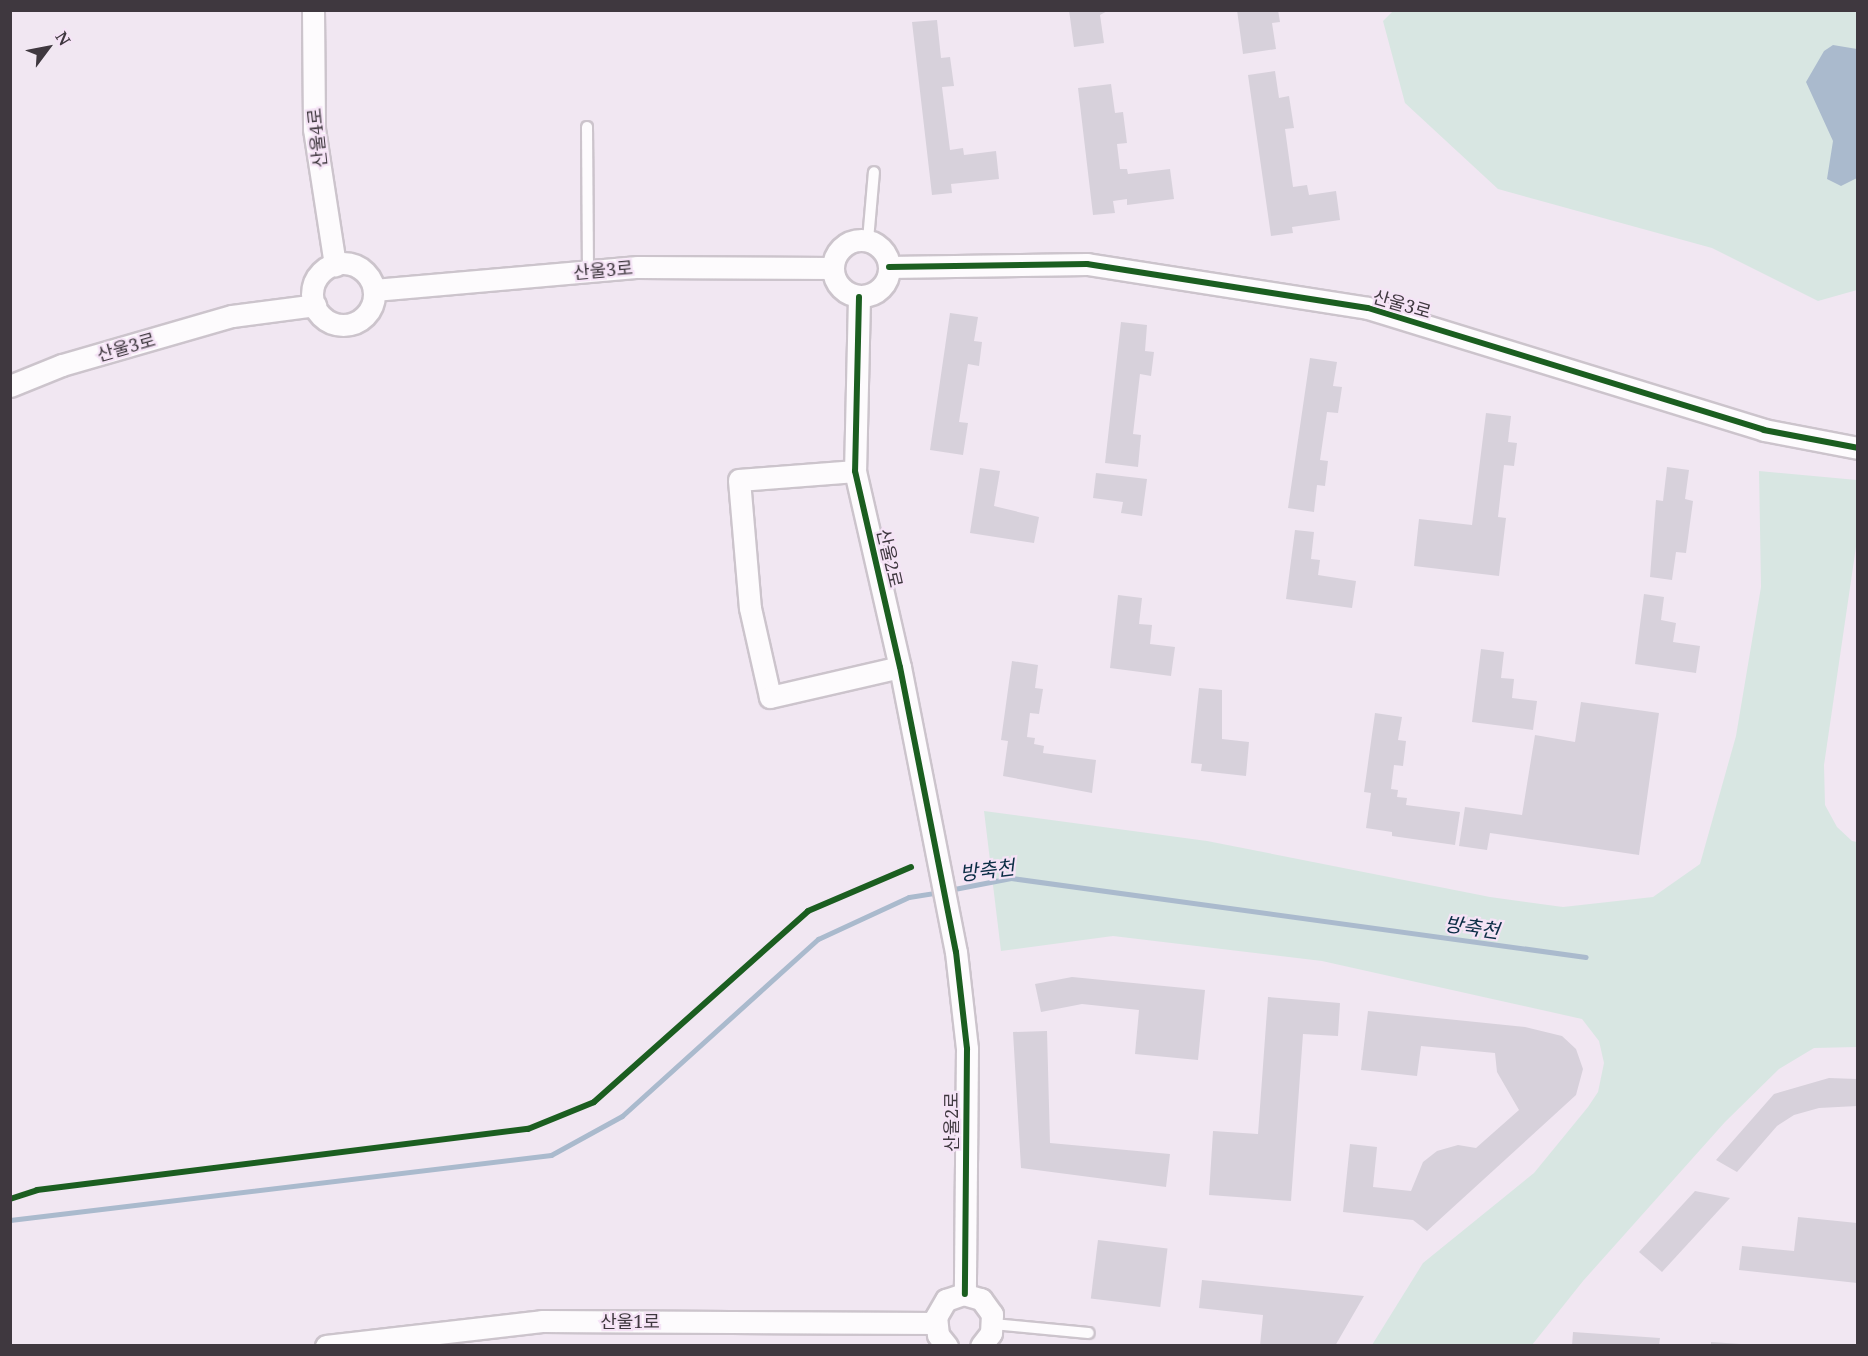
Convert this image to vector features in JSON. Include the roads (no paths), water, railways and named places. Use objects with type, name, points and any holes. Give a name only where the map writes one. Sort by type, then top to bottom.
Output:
[{"type":"street","name":"산울4로","points":[[313,10],[314,129],[335,265]]},
{"type":"street","points":[[868,240],[883,250],[889,267],[885,284],[878,291],[859,297],[842,290],[833,268],[842,247],[868,240]]},
{"type":"street","name":"산울3로","points":[[889,267],[1087,264],[1368,308],[1764,430],[1857,448]]},
{"type":"street","points":[[335,265],[352,265],[362,269],[374,290],[372,307],[366,316],[348,325],[329,322],[315,305],[317,279],[335,265]]},
{"type":"street","name":"산울3로","points":[[374,290],[638,267],[833,268]]},
{"type":"street","name":"산울2로","points":[[859,297],[855,471],[900,667],[956,952],[967,1049],[965,1294]]},
{"type":"street","name":"산울3로","points":[[10,386],[62,365],[232,316],[315,305]]},
{"type":"street","points":[[855,471],[739,480],[750,608],[770,697],[900,667]]},
{"type":"street","points":[[947,1346],[938,1335],[936,1323],[946,1300],[965,1294],[988,1306],[993,1324],[981,1346]]},
{"type":"street","name":"산울1로","points":[[326,1346],[542,1321],[936,1323]]},
{"type":"lane","points":[[587,127],[588,271]]},
{"type":"lane","points":[[868,240],[874,172]]},
{"type":"lane","points":[[993,1324],[1089,1333]]},
{"type":"water","points":[[1833,45],[1857,49],[1857,178],[1841,186],[1827,179],[1833,141],[1806,82],[1824,51]]},
{"type":"waterway","name":"방축천","points":[[949,890],[1011,878],[1586,957]]},
{"type":"waterway","name":"방축천","points":[[10,1220],[551,1155],[622,1116],[818,939],[909,897],[940,892]]}]
